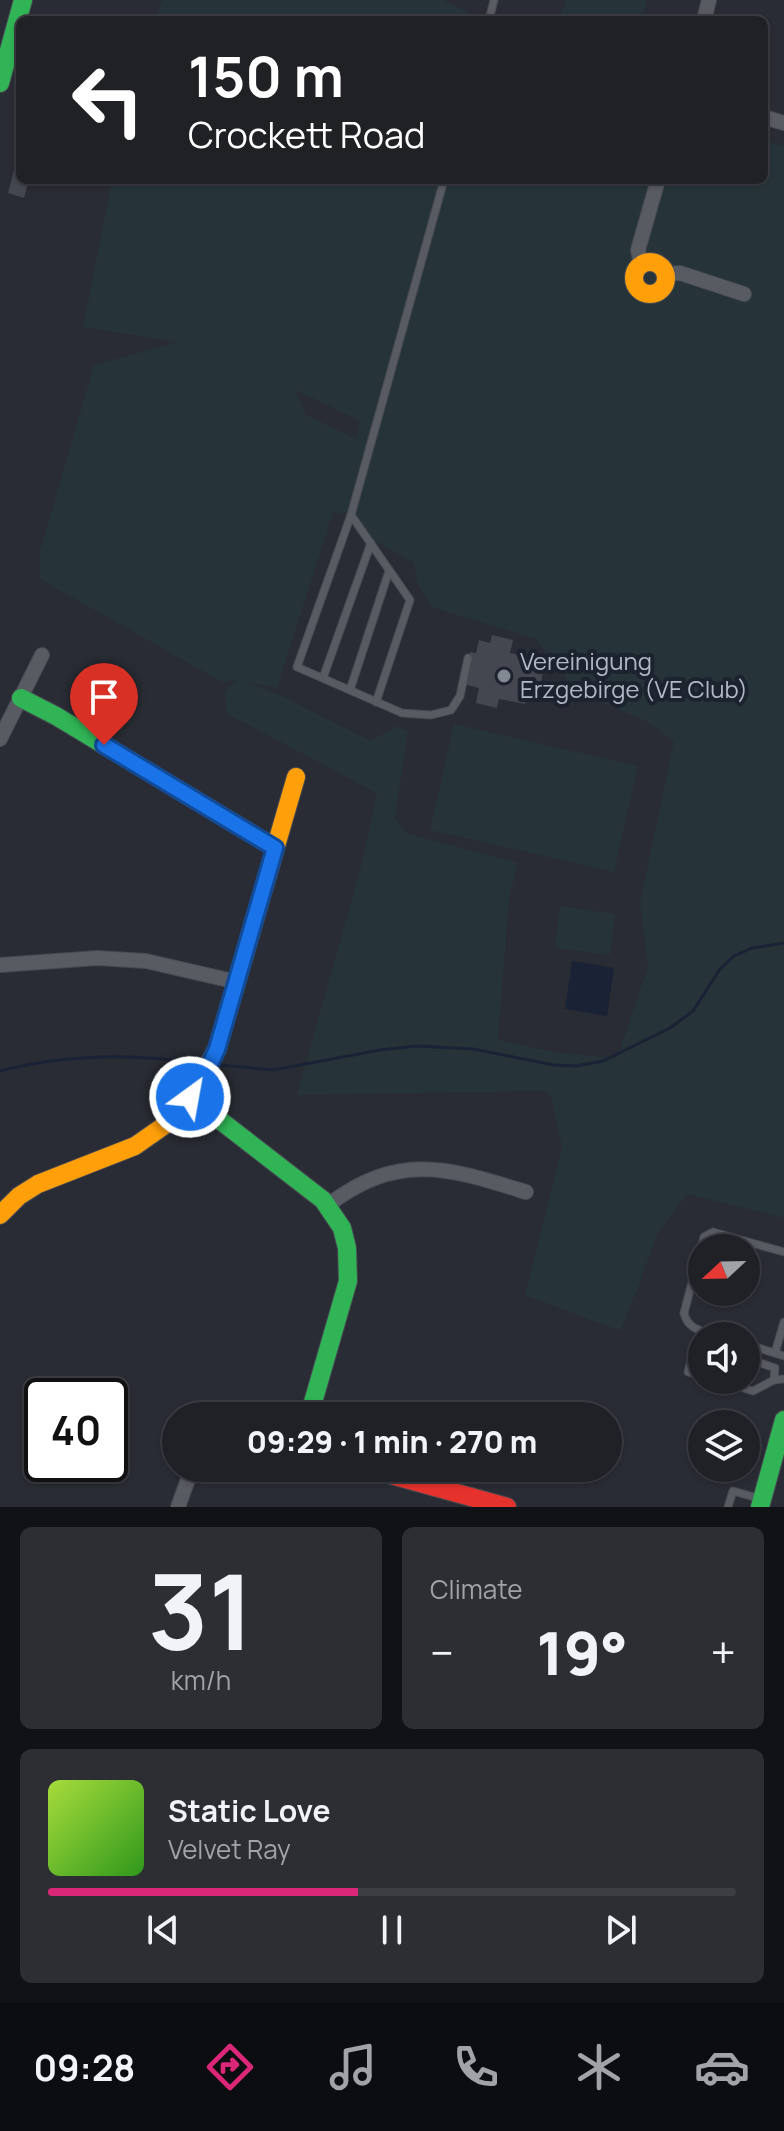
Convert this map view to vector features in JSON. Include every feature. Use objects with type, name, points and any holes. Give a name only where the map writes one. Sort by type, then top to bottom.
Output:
[{"type":"street","points":[[0,83],[16,25]]},
{"type":"street","points":[[641,265],[658,264],[666,274],[660,291],[648,294],[637,288],[634,276],[641,265],[638,250],[657,184]]},
{"type":"street","points":[[666,274],[680,273],[744,294]]},
{"type":"street","points":[[0,739],[42,655]]},
{"type":"street","points":[[21,698],[275,848]]},
{"type":"street","points":[[0,1215],[25,1191],[43,1181],[133,1148],[170,1120],[190,1097],[213,1061],[296,777]]},
{"type":"street","points":[[0,965],[97,958],[146,961],[237,982]]},
{"type":"street","points":[[190,1097],[328,1205],[346,1235],[350,1265],[348,1281],[313,1402]]},
{"type":"street","points":[[328,1205],[370,1179],[426,1168],[463,1173],[526,1192]]},
{"type":"street","points":[[761,1503],[784,1420]]},
{"type":"street","points":[[178,1507],[187,1482]]},
{"type":"street","points":[[415,1482],[498,1506]]},
{"type":"lane","points":[[443,184],[351,515],[297,667],[402,713],[431,715],[451,710],[460,696],[468,658]]},
{"type":"lane","points":[[351,515],[410,600],[376,702]]},
{"type":"lane","points":[[323,678],[371,543]]},
{"type":"lane","points":[[350,690],[389,571]]},
{"type":"lane","points":[[688,1324],[684,1313],[704,1237],[713,1232],[784,1252]]},
{"type":"lane","points":[[760,1348],[780,1354],[784,1322]]},
{"type":"lane","points":[[760,1363],[775,1368],[774,1380]]},
{"type":"lane","points":[[760,1387],[784,1379]]},
{"type":"lane","points":[[728,1507],[733,1491],[761,1503]]},
{"type":"shaded area","points":[[162,0],[443,0],[475,16],[157,16]]},
{"type":"shaded area","points":[[566,0],[647,0],[642,16],[525,16],[561,15]]},
{"type":"shaded area","points":[[768,141],[784,146],[784,1218],[687,1194],[658,1233],[621,1331],[525,1295],[562,1147],[551,1097],[546,1091],[297,1095],[362,863],[377,793],[226,713],[225,692],[236,680],[222,682],[40,579],[40,551],[94,365],[178,342],[83,327],[111,184],[768,184]],"holes":[[[296,390],[360,421],[357,439],[306,415]],[[351,499],[356,530],[414,563],[417,582],[432,607],[536,639],[575,691],[646,721],[674,741],[640,903],[648,968],[617,1058],[558,1053],[498,1040],[509,899],[518,863],[406,833],[395,817],[408,731],[398,726],[370,741],[286,698],[246,682],[277,688],[333,512],[351,515]]]},
{"type":"shaded area","points":[[454,724],[638,766],[614,872],[430,830]]},
{"type":"shaded area","points":[[560,906],[615,914],[610,955],[555,948]]},
{"type":"water","points":[[572,961],[614,968],[607,1016],[565,1009]]},
{"type":"building","points":[[15,166],[16,184],[28,184],[24,198],[8,193]]},
{"type":"building","name":"Vereinigung Erzgebirge (VE Club)","points":[[492,635],[513,640],[510,653],[537,658],[535,665],[544,667],[539,693],[528,690],[525,704],[499,699],[497,708],[476,703],[479,688],[464,684],[470,652],[476,653],[479,640],[490,643]]},
{"type":"waterway","points":[[221,1065],[273,1070],[417,1046],[473,1049],[554,1065],[576,1066],[603,1061],[670,1028],[693,1011],[720,969],[734,956],[752,948],[784,943]]},
{"type":"waterway","points":[[0,1071],[50,1061],[101,1057],[151,1058],[202,1064]]},
{"type":"traffic: fast","points":[[19,16],[23,0]]},
{"type":"traffic: fast","points":[[0,83],[16,25]]},
{"type":"traffic: fast","points":[[21,698],[275,848]]},
{"type":"traffic: fast","points":[[190,1097],[323,1200],[342,1228],[347,1248],[348,1281],[313,1402]]},
{"type":"traffic: fast","points":[[760,1507],[784,1420]]},
{"type":"traffic: slow","points":[[650,262],[661,267],[666,278],[661,289],[650,294],[639,289],[634,278],[639,267],[650,262]]},
{"type":"traffic: slow","points":[[0,1215],[19,1196],[38,1184],[135,1146],[165,1125],[190,1097],[217,1049],[296,777]]},
{"type":"traffic: jam","points":[[417,1482],[507,1507]]},
{"type":"place","name":"Vereinigung Erzgebirge (VE Club)","points":[[504,676]]},
{"type":"route","points":[[104,745],[275,848],[213,1061],[190,1097]]}]
